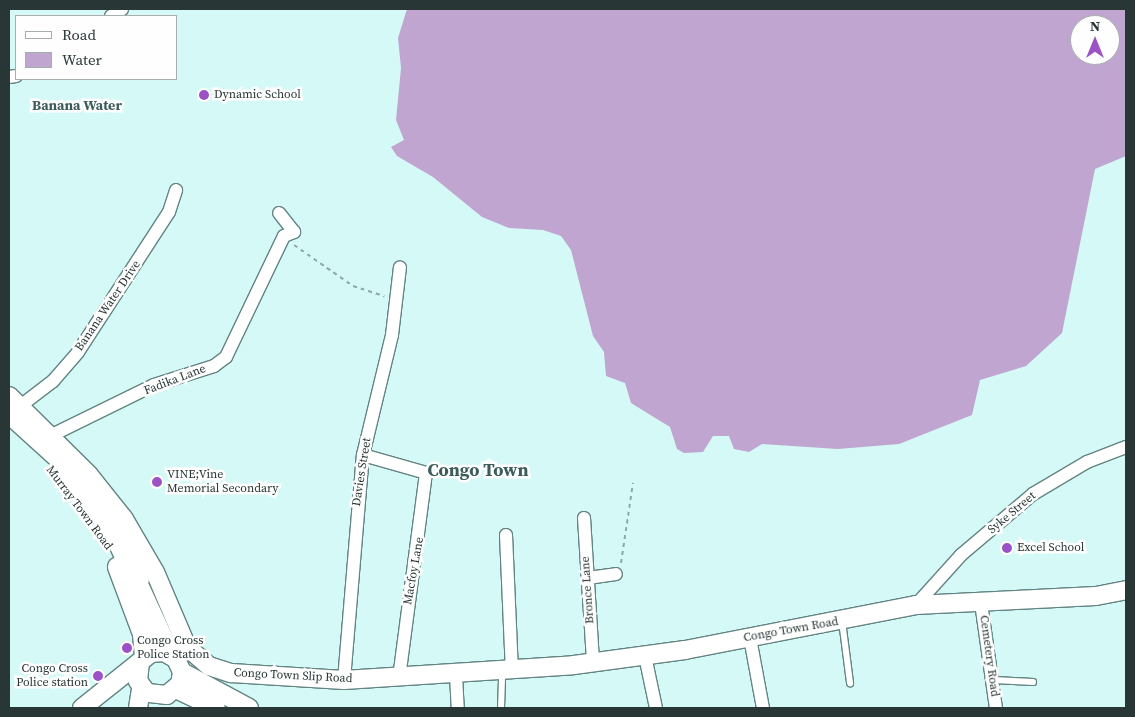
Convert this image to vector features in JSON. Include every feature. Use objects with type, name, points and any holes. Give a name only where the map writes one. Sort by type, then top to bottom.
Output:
[{"type":"main road","name":"Congo Town Slip Road","points":[[12,405],[50,436],[87,485],[143,548],[182,638],[204,663],[231,674],[344,680],[456,675]]},
{"type":"main road","name":"Murray Town Road","points":[[12,405],[87,485],[115,535],[154,614],[170,654]]},
{"type":"main road","name":"Murray Town Road","points":[[9,430],[52,469],[113,554],[143,634],[143,659]]},
{"type":"main road","name":"Congo Town Road","points":[[456,675],[593,663],[645,656],[842,621],[916,605],[1096,596],[1126,590]]},
{"type":"main road","points":[[138,708],[134,682],[143,659],[157,652],[170,654],[168,691]]},
{"type":"main road","points":[[82,708],[134,682],[249,708]]},
{"type":"main road","points":[[168,691],[216,708]]},
{"type":"street","name":"Banana Water Drive","points":[[12,405],[53,381],[78,352],[169,212],[176,190]]},
{"type":"street","name":"Fadika Lane","points":[[50,436],[154,385],[214,366],[226,357],[284,236],[294,229],[279,213]]},
{"type":"street","name":"Davies Street","points":[[344,680],[363,455],[392,335],[394,298],[400,267]]},
{"type":"street","name":"Syke Street","points":[[916,605],[962,556],[1033,494],[1087,462],[1126,447]]},
{"type":"street","name":"Macfoy Lane","points":[[363,455],[419,468],[426,478],[423,519],[403,625],[399,678]]},
{"type":"street","name":"Bronce Lane","points":[[584,518],[593,663]]},
{"type":"street","points":[[506,535],[507,671]]},
{"type":"street","points":[[588,578],[616,574]]},
{"type":"street","name":"Cemetery Road","points":[[981,603],[994,680],[996,708]]},
{"type":"street","points":[[750,638],[763,708]]},
{"type":"street","points":[[645,656],[656,708]]},
{"type":"street","points":[[456,675],[458,708]]},
{"type":"lane","points":[[842,621],[850,683]]},
{"type":"lane","points":[[502,708],[507,671]]},
{"type":"lane","points":[[994,680],[1033,682]]},
{"type":"path","points":[[284,236],[354,286],[394,298]]},
{"type":"path","points":[[616,574],[633,483]]},
{"type":"water","points":[[407,9],[1126,9],[1126,156],[1095,169],[1062,333],[1026,366],[980,380],[972,415],[899,444],[838,449],[762,444],[749,452],[734,449],[729,436],[713,436],[703,452],[684,453],[677,449],[670,427],[631,403],[625,383],[606,376],[604,352],[593,336],[571,250],[561,236],[543,230],[509,228],[482,217],[433,177],[397,156],[391,147],[404,140],[396,120],[401,68],[398,38]]},
{"type":"place","name":"Dynamic School","points":[[204,95]]},
{"type":"place","name":"VINE;Vine Memorial Secondary","points":[[157,482]]},
{"type":"place","name":"Excel School","points":[[1007,548]]},
{"type":"place","name":"Congo Cross Police Station","points":[[127,648]]},
{"type":"place","name":"Congo Cross Police station","points":[[98,676]]},
{"type":"district","name":"Banana Water","points":[[77,105]]},
{"type":"district","name":"Congo Town","points":[[478,470]]}]
